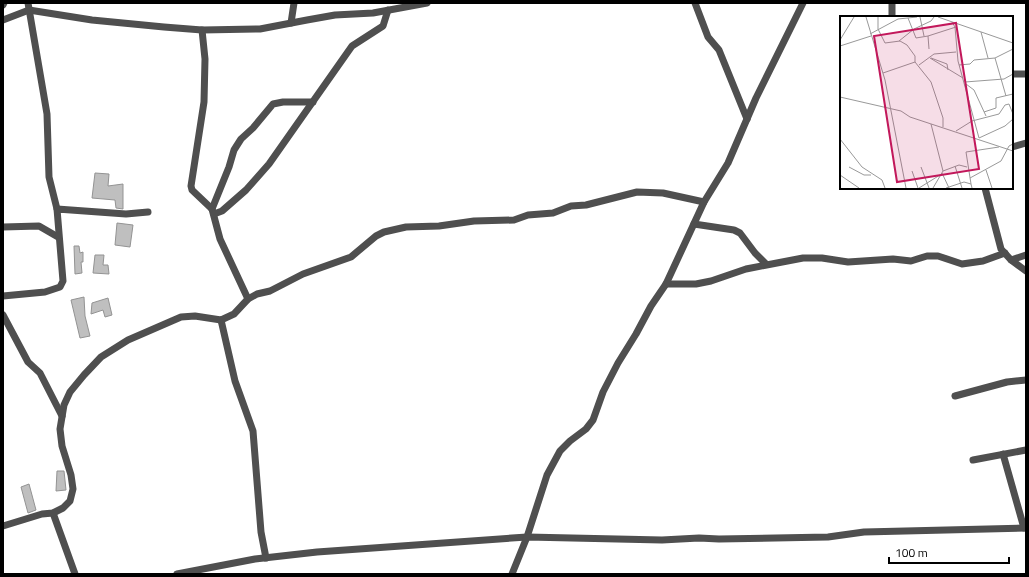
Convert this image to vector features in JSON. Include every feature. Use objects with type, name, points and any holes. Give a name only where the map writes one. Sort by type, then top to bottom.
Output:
[{"type":"street","points":[[291,23],[294,3]]},
{"type":"street","points":[[3,20],[29,7],[92,20],[202,30],[260,29],[335,15],[372,13],[427,3]]},
{"type":"street","points":[[695,3],[708,37],[719,50],[747,119]]},
{"type":"street","points":[[512,574],[527,537],[547,475],[560,452],[570,441],[586,429],[593,420],[603,392],[618,363],[651,306],[666,284],[704,202],[728,163],[747,119],[803,3]]},
{"type":"street","points":[[892,3],[892,16]]},
{"type":"street","points":[[3,296],[45,292],[60,287],[62,281],[57,209],[49,177],[47,114],[29,7]]},
{"type":"street","points":[[213,211],[222,211],[246,190],[269,164],[352,46],[382,26],[388,10]]},
{"type":"street","points":[[202,30],[205,59],[204,102],[191,183],[192,190],[213,211],[220,239],[248,299]]},
{"type":"street","points":[[1013,74],[1026,74]]},
{"type":"street","points":[[213,211],[234,150],[241,139],[253,128],[273,104],[283,102],[313,102]]},
{"type":"street","points":[[1013,147],[1026,143]]},
{"type":"street","points":[[985,189],[1001,248],[1011,260],[1026,271]]},
{"type":"street","points":[[3,526],[42,514],[54,513],[63,508],[70,501],[73,489],[71,475],[62,446],[60,429],[62,416],[70,392],[101,358],[128,340],[181,317],[195,316],[221,320],[234,314],[248,299],[257,294],[281,286],[303,274],[351,257],[379,233],[406,227],[439,226],[474,221],[514,220],[528,215],[553,213],[571,206],[586,205],[637,192],[663,193],[704,202]]},
{"type":"street","points":[[57,209],[126,214],[148,212]]},
{"type":"street","points":[[694,224],[734,230],[740,233],[755,253],[766,264]]},
{"type":"street","points":[[3,227],[39,226],[58,237]]},
{"type":"street","points":[[666,284],[696,284],[711,281],[766,264],[804,258],[822,258],[848,262],[879,259],[911,261],[927,256],[938,256],[962,264],[983,261],[1005,253]]},
{"type":"street","points":[[1011,260],[1026,254]]},
{"type":"street","points":[[3,315],[28,362],[40,373],[62,416]]},
{"type":"street","points":[[221,320],[235,381],[253,431],[261,532],[266,558]]},
{"type":"street","points":[[955,396],[1007,382],[1026,380]]},
{"type":"street","points":[[973,460],[1026,450]]},
{"type":"street","points":[[177,574],[266,558],[317,552],[527,537],[662,540],[699,538],[719,539],[828,537],[864,532],[1025,528],[1003,454]]},
{"type":"street","points":[[54,513],[75,574]]},
{"type":"building","points":[[95,173],[109,174],[108,186],[123,184],[123,209],[116,208],[115,200],[92,198]]},
{"type":"building","points":[[117,223],[133,225],[130,247],[115,245]]},
{"type":"building","points":[[74,246],[79,246],[80,253],[83,252],[83,262],[81,262],[82,273],[75,274]]},
{"type":"building","points":[[95,255],[104,255],[103,265],[108,265],[109,274],[93,273]]},
{"type":"building","points":[[84,297],[85,316],[90,336],[80,338],[71,300]]},
{"type":"building","points":[[108,298],[112,315],[105,317],[103,310],[91,314],[92,303]]},
{"type":"building","points":[[57,471],[64,471],[66,490],[56,491]]},
{"type":"building","points":[[29,484],[36,510],[28,513],[21,487]]}]
